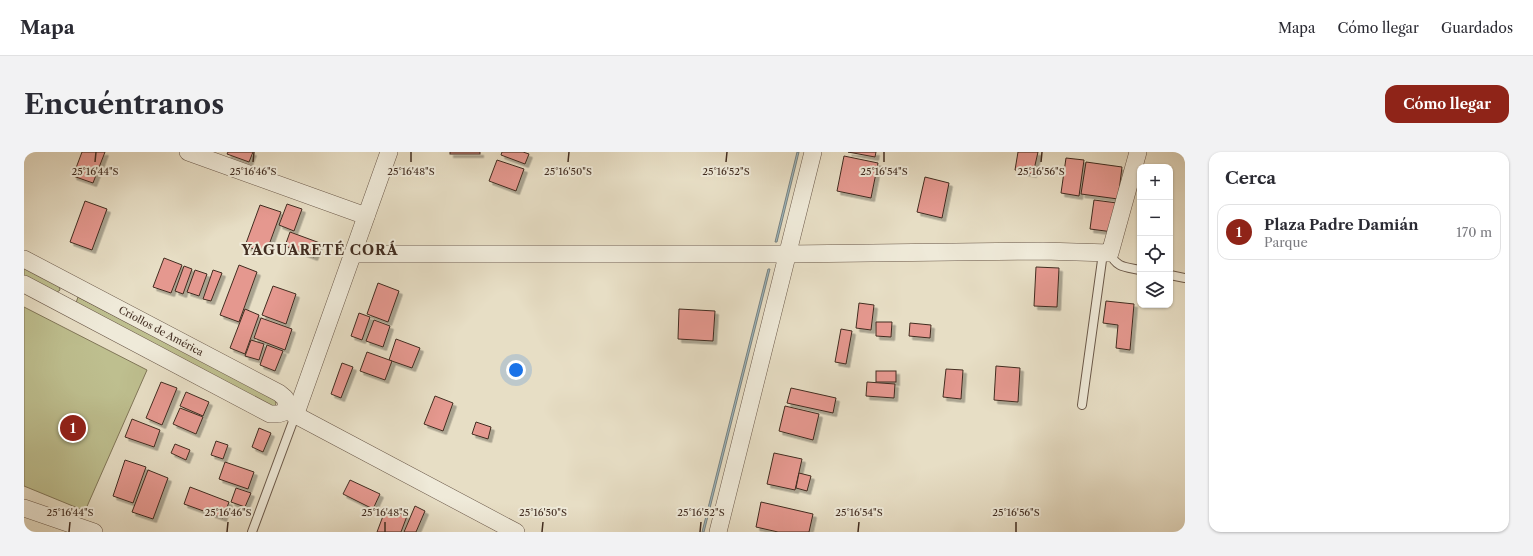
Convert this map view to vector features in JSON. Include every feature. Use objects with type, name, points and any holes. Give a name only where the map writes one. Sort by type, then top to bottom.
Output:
[{"type":"street","points":[[188,152],[366,216]]},
{"type":"street","points":[[291,414],[389,152]]},
{"type":"street","points":[[718,532],[813,152]]},
{"type":"street","points":[[352,254],[1107,253],[1138,152]]},
{"type":"street","name":"Criollos de América","points":[[24,259],[279,393],[284,398],[291,414]]},
{"type":"street","points":[[24,284],[270,414],[291,414],[516,532]]},
{"type":"street","points":[[62,304],[72,284]]},
{"type":"street","points":[[24,508],[94,532]]},
{"type":"lane","points":[[1107,253],[1119,266],[1137,269]]},
{"type":"lane","points":[[1082,405],[1107,253]]},
{"type":"lane","points":[[1173,276],[1185,278]]},
{"type":"lane","points":[[252,532],[291,414]]},
{"type":"green space","points":[[24,266],[59,286],[60,290],[56,293],[24,277]]},
{"type":"green space","points":[[78,297],[275,399],[276,404],[273,408],[76,303]]},
{"type":"green space","points":[[24,307],[147,370],[85,511],[24,486]]},
{"type":"water","points":[[797,152],[799,152],[777,242],[775,242]]},
{"type":"water","points":[[768,269],[770,269],[704,532],[702,532]]},
{"type":"building","points":[[82,152],[105,152],[93,183],[73,176]]},
{"type":"building","points":[[228,152],[253,152],[249,162],[227,154]]},
{"type":"building","points":[[450,152],[480,152],[480,154],[450,154]]},
{"type":"building","points":[[502,152],[523,152],[529,154],[525,164],[501,155]]},
{"type":"building","points":[[848,152],[876,152],[875,157]]},
{"type":"building","points":[[1018,152],[1038,152],[1033,174],[1015,170]]},
{"type":"building","points":[[844,156],[878,163],[871,198],[837,191]]},
{"type":"building","points":[[1066,158],[1084,160],[1079,196],[1061,193]]},
{"type":"building","points":[[497,160],[524,169],[516,191],[489,181]]},
{"type":"building","points":[[1086,162],[1122,167],[1118,199],[1081,194]]},
{"type":"building","points":[[925,177],[949,183],[942,218],[917,212]]},
{"type":"building","points":[[1094,200],[1117,203],[1113,232],[1090,229]]},
{"type":"building","points":[[85,201],[107,209],[92,250],[70,242]]},
{"type":"building","points":[[287,204],[302,209],[294,231],[279,225]]},
{"type":"building","points":[[260,205],[281,212],[266,253],[245,246]]},
{"type":"building","points":[[290,232],[320,243],[314,257],[285,246]]},
{"type":"building","points":[[164,258],[182,265],[171,293],[153,287]]},
{"type":"building","points":[[239,265],[257,272],[239,322],[220,315]]},
{"type":"building","points":[[184,266],[192,269],[183,294],[175,291]]},
{"type":"building","points":[[1036,267],[1059,268],[1057,307],[1034,306]]},
{"type":"building","points":[[195,270],[207,274],[199,296],[187,292]]},
{"type":"building","points":[[213,270],[222,273],[211,301],[203,299]]},
{"type":"building","points":[[378,283],[399,291],[388,322],[367,314]]},
{"type":"building","points":[[273,286],[296,294],[286,324],[262,315]]},
{"type":"building","points":[[1106,301],[1134,304],[1130,350],[1116,348],[1118,325],[1103,323]]},
{"type":"building","points":[[859,303],[874,305],[871,330],[856,328]]},
{"type":"building","points":[[245,309],[259,315],[245,354],[230,348]]},
{"type":"building","points":[[679,309],[715,311],[713,341],[678,339]]},
{"type":"building","points":[[359,313],[370,317],[362,340],[351,336]]},
{"type":"building","points":[[261,318],[292,329],[285,350],[254,338]]},
{"type":"building","points":[[374,320],[390,326],[383,347],[366,341]]},
{"type":"building","points":[[876,322],[892,322],[891,337],[876,336]]},
{"type":"building","points":[[910,323],[931,325],[930,338],[909,336]]},
{"type":"building","points":[[841,329],[852,331],[846,364],[835,362]]},
{"type":"building","points":[[396,339],[420,348],[412,368],[389,360]]},
{"type":"building","points":[[251,340],[264,344],[259,360],[245,356]]},
{"type":"building","points":[[267,345],[283,351],[275,371],[260,365]]},
{"type":"building","points":[[367,352],[392,361],[385,380],[360,371]]},
{"type":"building","points":[[342,363],[353,367],[341,398],[331,394]]},
{"type":"building","points":[[996,366],[1020,368],[1018,402],[994,400]]},
{"type":"building","points":[[946,369],[963,370],[961,399],[943,397]]},
{"type":"building","points":[[876,371],[896,371],[896,382],[876,382]]},
{"type":"building","points":[[161,382],[177,388],[162,425],[146,418]]},
{"type":"building","points":[[867,382],[895,384],[894,398],[866,396]]},
{"type":"building","points":[[791,388],[836,398],[833,413],[787,403]]},
{"type":"building","points":[[186,392],[209,402],[203,416],[180,406]]},
{"type":"building","points":[[435,396],[453,403],[443,431],[424,424]]},
{"type":"building","points":[[785,406],[819,414],[813,440],[779,431]]},
{"type":"building","points":[[180,408],[203,417],[196,434],[173,424]]},
{"type":"building","points":[[132,419],[160,430],[154,447],[125,437]]},
{"type":"building","points":[[476,422],[491,427],[488,439],[472,434]]},
{"type":"building","points":[[259,428],[271,433],[263,452],[252,447]]},
{"type":"building","points":[[216,441],[228,445],[223,459],[211,455]]},
{"type":"building","points":[[175,444],[190,450],[186,460],[171,453]]},
{"type":"building","points":[[774,453],[802,459],[795,490],[767,484]]},
{"type":"building","points":[[125,460],[146,467],[133,503],[113,496]]},
{"type":"building","points":[[225,462],[254,472],[248,489],[219,479]]},
{"type":"building","points":[[148,470],[168,478],[153,519],[132,512]]},
{"type":"building","points":[[799,473],[811,476],[807,491],[796,488]]},
{"type":"building","points":[[350,480],[380,494],[373,509],[343,494]]},
{"type":"building","points":[[190,487],[229,502],[223,518],[184,504]]},
{"type":"building","points":[[236,488],[251,493],[245,507],[231,502]]},
{"type":"building","points":[[761,502],[813,514],[809,532],[778,532],[756,527]]},
{"type":"building","points":[[415,506],[425,511],[416,532],[404,532]]},
{"type":"building","points":[[386,508],[407,516],[401,532],[377,532]]},
{"type":"place","name":"Plaza Padre Damián","points":[[73,428]]},
{"type":"district","name":"YAGUARETÉ CORÁ","points":[[320,250]]}]
